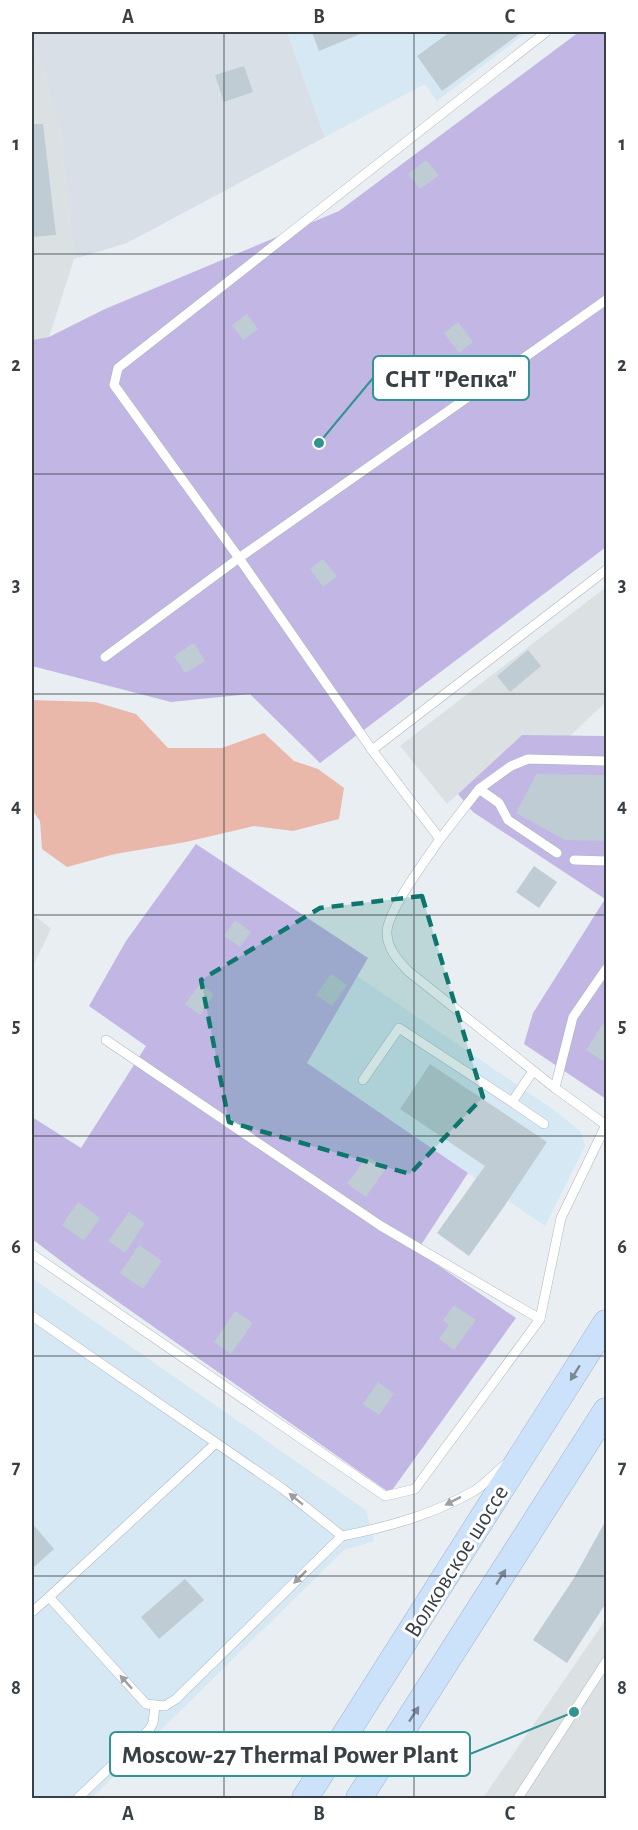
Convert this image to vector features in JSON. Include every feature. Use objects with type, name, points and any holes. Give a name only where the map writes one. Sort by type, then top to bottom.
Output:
[{"type":"main road","name":"Волковское шоссе","points":[[305,1798],[606,1323]]},
{"type":"main road","name":"Волковское шоссе","points":[[359,1798],[606,1411]]},
{"type":"main road","points":[[296,1798],[345,1737]]},
{"type":"lane","points":[[440,839],[372,750],[239,558],[114,386],[117,368],[546,32]]},
{"type":"lane","points":[[105,657],[239,558],[606,300]]},
{"type":"lane","points":[[372,750],[606,570]]},
{"type":"lane","points":[[32,1254],[385,1496],[415,1490],[540,1319],[561,1218],[606,1125],[533,1071],[408,971],[392,953],[387,933],[394,910],[440,839],[479,789],[511,766],[528,759],[606,761]]},
{"type":"lane","points":[[479,789],[500,803],[508,820],[557,853]]},
{"type":"lane","points":[[574,860],[606,861]]},
{"type":"lane","points":[[555,1088],[573,1017],[606,969]]},
{"type":"lane","points":[[363,1080],[399,1028],[544,1124]]},
{"type":"lane","points":[[106,1040],[381,1226],[540,1319]]},
{"type":"lane","points":[[512,1102],[533,1071]]},
{"type":"lane","points":[[32,1316],[283,1489],[342,1536]]},
{"type":"lane","points":[[49,1597],[146,1704],[165,1706],[176,1700],[342,1536],[425,1516],[476,1490],[532,1440]]},
{"type":"lane","points":[[32,1612],[216,1443]]},
{"type":"lane","points":[[518,1798],[606,1662]]},
{"type":"lane","points":[[78,1798],[149,1730],[153,1723],[155,1706]]},
{"type":"highlighted area","points":[[422,896],[483,1097],[410,1174],[229,1122],[201,980],[320,908]]},
{"type":"shaded area","points":[[32,32],[287,32],[325,137],[127,243],[74,259],[60,130]]},
{"type":"shaded area","points":[[32,32],[60,130],[74,259],[49,337],[32,340]]},
{"type":"shaded area","points":[[287,32],[527,32],[437,101],[425,84],[325,137]]},
{"type":"shaded area","points":[[579,32],[606,32],[606,547],[320,763],[250,694],[171,702],[32,666],[32,340],[49,337],[105,309],[339,211]]},
{"type":"shaded area","points":[[606,587],[606,702],[570,736],[522,735],[447,804],[400,746]]},
{"type":"shaded area","points":[[32,700],[95,702],[136,714],[168,748],[222,748],[264,733],[294,761],[318,769],[344,788],[339,819],[293,831],[254,826],[186,842],[115,854],[67,867],[42,849],[40,821],[32,810]]},
{"type":"shaded area","points":[[522,735],[606,736],[606,1099],[524,1044],[533,1013],[605,899],[473,812],[458,794]]},
{"type":"shaded area","points":[[196,844],[368,958],[307,1063],[468,1173],[417,1251],[516,1318],[390,1493],[32,1239],[32,1117],[81,1148],[146,1046],[89,1006],[126,941]]},
{"type":"shaded area","points":[[32,913],[51,929],[32,968]]},
{"type":"shaded area","points":[[357,976],[554,1110],[581,1132],[585,1146],[545,1226],[307,1063]]},
{"type":"shaded area","points":[[32,1278],[366,1510],[374,1541],[344,1550],[92,1798],[32,1798]]},
{"type":"shaded area","points":[[606,1617],[606,1798],[483,1798],[602,1625]]},
{"type":"building","points":[[312,32],[365,32],[319,51]]},
{"type":"building","points":[[450,32],[522,32],[442,91],[417,56]]},
{"type":"building","points":[[244,66],[253,92],[224,102],[215,75]]},
{"type":"building","points":[[32,124],[43,124],[56,235],[32,237]]},
{"type":"building","points":[[426,160],[439,175],[420,189],[408,174]]},
{"type":"building","points":[[247,314],[258,329],[243,340],[232,325]]},
{"type":"building","points":[[458,322],[473,342],[459,353],[444,333]]},
{"type":"building","points":[[323,559],[337,576],[323,587],[310,569]]},
{"type":"building","points":[[194,643],[205,661],[185,673],[174,656]]},
{"type":"building","points":[[528,650],[541,666],[510,692],[497,676]]},
{"type":"building","points":[[536,774],[606,775],[606,841],[565,840],[516,813]]},
{"type":"building","points":[[534,866],[557,882],[539,908],[516,892]]},
{"type":"building","points":[[235,920],[251,932],[240,947],[224,936]]},
{"type":"building","points":[[331,974],[347,985],[332,1006],[316,995]]},
{"type":"building","points":[[200,984],[214,994],[200,1015],[185,1004]]},
{"type":"building","points":[[606,1019],[606,1063],[586,1050]]},
{"type":"building","points":[[430,1064],[547,1142],[469,1256],[437,1233],[485,1166],[400,1109]]},
{"type":"building","points":[[367,1156],[386,1168],[366,1197],[347,1184]]},
{"type":"building","points":[[78,1202],[100,1218],[84,1241],[62,1225]]},
{"type":"building","points":[[129,1212],[145,1223],[125,1253],[108,1241]]},
{"type":"building","points":[[139,1245],[162,1261],[143,1289],[120,1273]]},
{"type":"building","points":[[454,1305],[476,1320],[454,1350],[439,1339],[449,1325],[443,1320]]},
{"type":"building","points":[[235,1311],[253,1323],[231,1354],[214,1342]]},
{"type":"building","points":[[378,1382],[394,1394],[379,1415],[363,1404]]},
{"type":"building","points":[[606,1520],[606,1603],[567,1663],[533,1640],[574,1578]]},
{"type":"building","points":[[32,1523],[54,1549],[32,1569]]},
{"type":"building","points":[[185,1579],[204,1600],[159,1639],[141,1617]]},
{"type":"place","name":"СНТ \"Репка\"","points":[[319,443]]},
{"type":"place","name":"Moscow-27 Thermal Power Plant","points":[[574,1712]]}]
